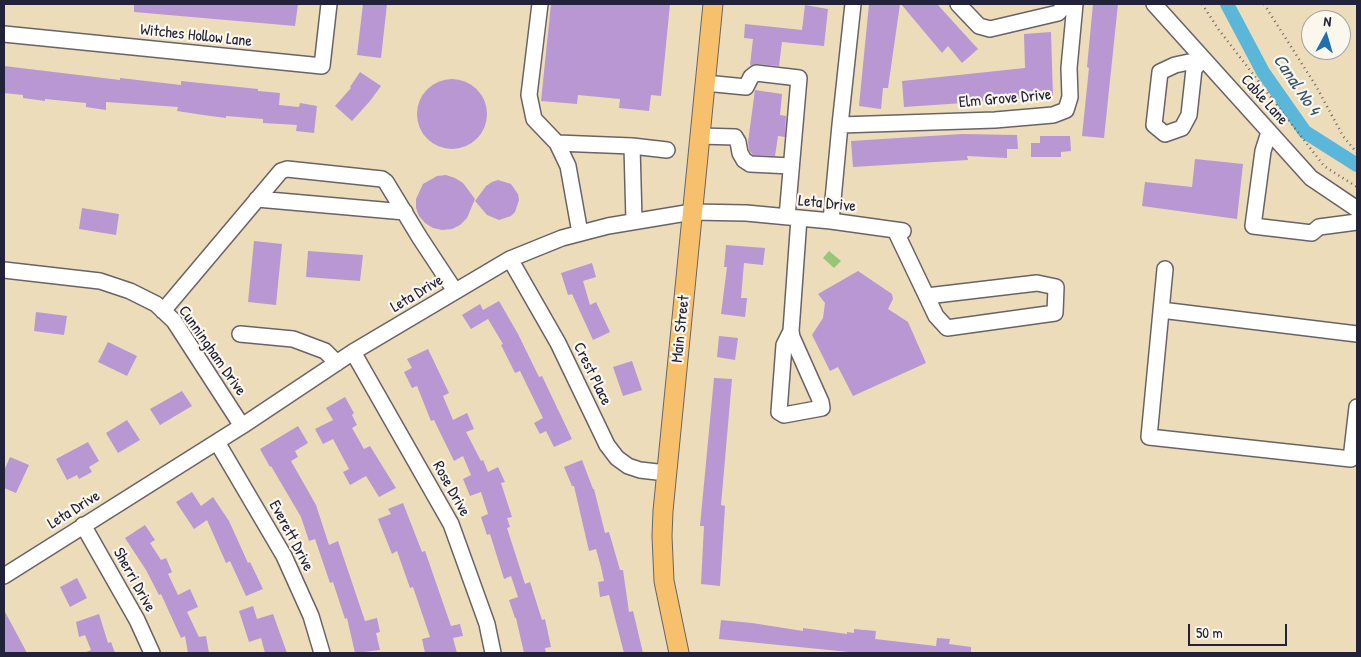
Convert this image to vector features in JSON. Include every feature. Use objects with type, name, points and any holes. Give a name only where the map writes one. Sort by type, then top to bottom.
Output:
[{"type":"main road","name":"Main Street","points":[[679,653],[664,582],[662,519],[714,4]]},
{"type":"street","name":"Witches Hollow Lane","points":[[4,34],[322,66],[329,4]]},
{"type":"street","points":[[540,4],[529,95],[534,119],[558,143],[568,166],[580,233]]},
{"type":"street","points":[[831,221],[853,4]]},
{"type":"street","points":[[958,4],[978,26],[990,29],[1058,13],[1066,4]]},
{"type":"street","name":"Elm Grove Drive","points":[[840,125],[995,120],[1053,114],[1066,110],[1070,97],[1069,68],[1074,4]]},
{"type":"street","name":"Cable Lane","points":[[1154,4],[1311,178],[1357,209]]},
{"type":"street","points":[[1203,59],[1194,69],[1189,115],[1182,128],[1165,134],[1154,125],[1160,72],[1175,64],[1203,59]]},
{"type":"street","points":[[705,83],[746,87],[751,77],[756,73],[799,78],[791,166],[793,218],[791,331],[822,408],[784,415],[779,412],[783,354],[784,345],[791,331]]},
{"type":"street","points":[[1269,132],[1263,152],[1253,226],[1312,233],[1320,227],[1357,222]]},
{"type":"street","points":[[700,136],[735,137],[740,153],[744,160],[750,164],[791,166]]},
{"type":"street","points":[[558,143],[632,146],[667,150]]},
{"type":"street","points":[[632,146],[634,221]]},
{"type":"street","points":[[163,311],[281,171],[287,168],[382,179],[386,182],[456,292]]},
{"type":"street","points":[[257,199],[405,212]]},
{"type":"street","name":"Leta Drive","points":[[4,576],[242,426],[353,352],[510,259],[562,238],[634,221],[692,212],[720,211],[831,221],[899,231],[927,296]]},
{"type":"street","name":"Crest Place","points":[[510,259],[558,343],[607,445],[617,458],[628,466],[640,470],[666,473]]},
{"type":"street","points":[[1165,269],[1149,437],[1351,460],[1357,407]]},
{"type":"street","name":"Cunningham Drive","points":[[4,270],[100,281],[130,291],[156,304],[174,321],[242,426]]},
{"type":"street","points":[[1038,282],[1056,287],[1055,313],[947,328],[936,316],[927,296],[1038,282]]},
{"type":"street","points":[[1161,310],[1357,334]]},
{"type":"street","points":[[240,334],[293,339],[325,351],[337,363]]},
{"type":"street","name":"Rose Drive","points":[[353,352],[451,524],[487,624],[493,653]]},
{"type":"street","name":"Everett Drive","points":[[217,442],[284,556],[311,616],[322,653]]},
{"type":"street","name":"Sherri Drive","points":[[83,525],[137,620],[152,653]]},
{"type":"path","points":[[1202,4],[1219,30],[1324,166],[1357,188]]},
{"type":"path","points":[[1264,4],[1316,86],[1342,136],[1357,153]]},
{"type":"green space","points":[[829,251],[841,261],[834,268],[823,258]]},
{"type":"building","points":[[134,4],[298,4],[295,26],[134,12]]},
{"type":"building","points":[[363,4],[387,4],[381,58],[357,55]]},
{"type":"building","points":[[551,4],[670,4],[661,96],[651,95],[649,111],[619,108],[620,99],[578,95],[577,104],[541,101]]},
{"type":"building","points":[[869,4],[900,4],[888,88],[883,88],[881,109],[859,106]]},
{"type":"building","points":[[901,4],[937,4],[978,49],[962,63],[948,46],[942,53]]},
{"type":"building","points":[[1093,4],[1118,4],[1104,138],[1082,136]]},
{"type":"building","points":[[805,5],[828,9],[824,46],[782,42],[779,66],[750,65],[753,39],[744,38],[745,24],[802,30]]},
{"type":"building","points":[[1051,32],[1053,97],[904,107],[902,81],[1025,68],[1024,34]]},
{"type":"building","points":[[4,66],[120,80],[120,78],[181,85],[181,81],[280,93],[279,105],[299,107],[300,103],[317,106],[314,133],[296,131],[297,125],[263,123],[263,119],[203,115],[177,111],[178,107],[106,102],[106,110],[86,107],[86,103],[23,98],[23,95],[4,93]]},
{"type":"building","points":[[360,72],[381,86],[352,121],[335,106],[351,88]]},
{"type":"building","points":[[459,79],[472,85],[481,94],[485,100],[487,114],[485,128],[477,139],[466,147],[445,149],[438,147],[427,139],[419,128],[417,107],[419,100],[427,89],[438,81]]},
{"type":"building","points":[[755,90],[782,94],[780,115],[786,116],[785,137],[778,136],[775,156],[753,155],[749,150],[748,142]]},
{"type":"building","points":[[962,134],[1017,135],[1018,149],[1007,149],[1007,158],[967,156],[968,160],[853,167],[851,141]]},
{"type":"building","points":[[1040,136],[1070,136],[1071,151],[1061,152],[1061,157],[1031,157],[1031,143],[1040,143]]},
{"type":"building","points":[[1195,159],[1243,164],[1237,219],[1142,206],[1145,182],[1192,187]]},
{"type":"building","points":[[446,175],[463,183],[475,199],[467,218],[460,225],[452,229],[442,230],[433,228],[419,216],[416,208],[416,199],[423,184],[437,176]]},
{"type":"building","points":[[498,180],[511,184],[518,194],[519,200],[515,212],[511,216],[499,220],[487,215],[475,201],[486,186]]},
{"type":"building","points":[[82,208],[119,214],[116,235],[79,229]]},
{"type":"building","points":[[254,241],[282,244],[276,305],[248,302]]},
{"type":"building","points":[[726,245],[765,248],[763,265],[744,263],[741,298],[747,298],[745,317],[721,314],[727,267],[724,267]]},
{"type":"building","points":[[308,251],[363,255],[360,281],[306,277]]},
{"type":"building","points":[[592,263],[596,277],[583,281],[590,305],[596,302],[610,332],[593,340],[572,294],[568,295],[561,273]]},
{"type":"building","points":[[858,271],[892,294],[893,299],[888,309],[908,322],[926,363],[853,396],[838,367],[830,371],[812,335],[823,318],[825,303],[818,294]]},
{"type":"building","points":[[499,301],[539,377],[542,376],[572,439],[554,447],[546,431],[540,434],[534,423],[543,418],[520,371],[515,373],[501,345],[503,344],[488,319],[471,329],[462,315],[480,304],[483,310]]},
{"type":"building","points":[[36,312],[67,316],[64,335],[34,331]]},
{"type":"building","points":[[719,336],[738,338],[735,360],[717,357]]},
{"type":"building","points":[[108,342],[137,356],[127,376],[98,362]]},
{"type":"building","points":[[428,349],[449,393],[443,396],[453,420],[467,413],[474,429],[466,432],[481,461],[483,460],[488,472],[498,467],[505,482],[501,483],[512,517],[507,518],[510,527],[507,528],[525,584],[530,582],[542,620],[545,619],[551,647],[545,648],[546,653],[524,653],[516,618],[509,600],[518,597],[511,576],[504,579],[490,534],[487,535],[481,517],[488,514],[481,492],[470,496],[463,479],[471,475],[463,456],[454,461],[434,420],[431,421],[417,386],[412,388],[404,372],[412,368],[407,359]]},
{"type":"building","points":[[632,361],[642,390],[623,396],[613,367]]},
{"type":"building","points":[[714,378],[732,379],[721,505],[725,506],[720,586],[701,584],[704,526],[700,526]]},
{"type":"building","points":[[182,391],[192,406],[160,425],[150,409]]},
{"type":"building","points":[[345,397],[354,413],[352,415],[357,425],[352,428],[364,449],[370,446],[396,488],[379,497],[366,476],[350,485],[343,472],[349,469],[333,439],[323,444],[315,429],[333,420],[326,408]]},
{"type":"building","points":[[127,420],[140,440],[118,453],[106,433]]},
{"type":"building","points":[[298,426],[308,443],[295,451],[298,457],[291,461],[316,505],[329,545],[338,541],[365,621],[377,618],[380,632],[376,633],[380,650],[355,653],[347,618],[345,619],[333,582],[330,583],[315,539],[309,541],[301,517],[260,449]]},
{"type":"building","points":[[88,442],[99,461],[89,467],[92,472],[79,479],[77,475],[67,480],[56,459]]},
{"type":"building","points":[[10,457],[29,465],[16,493],[4,488],[4,471]]},
{"type":"building","points":[[582,460],[594,489],[605,533],[609,532],[620,570],[623,570],[629,612],[633,611],[643,653],[624,653],[609,595],[600,597],[598,582],[604,581],[601,567],[596,549],[589,551],[574,486],[572,486],[564,467]]},
{"type":"building","points":[[192,492],[201,506],[213,497],[229,521],[248,563],[250,562],[263,589],[246,596],[230,561],[226,563],[207,520],[194,529],[176,502]]},
{"type":"building","points":[[403,503],[422,552],[425,551],[451,626],[460,624],[463,636],[453,638],[457,653],[425,653],[422,639],[430,637],[413,587],[410,588],[397,551],[392,554],[378,519],[391,514],[388,509]]},
{"type":"building","points":[[145,525],[155,540],[150,543],[161,560],[166,558],[172,572],[168,574],[178,595],[190,589],[198,607],[187,612],[199,637],[206,636],[209,653],[188,653],[185,636],[181,638],[161,594],[159,595],[146,570],[125,538]]},
{"type":"building","points":[[77,578],[87,598],[70,607],[60,587]]},
{"type":"building","points":[[253,606],[257,619],[273,614],[287,653],[265,653],[261,638],[249,642],[239,611]]},
{"type":"building","points":[[4,610],[27,653],[4,653]]},
{"type":"building","points":[[99,614],[108,643],[111,642],[115,653],[84,653],[91,650],[85,635],[79,637],[76,622]]},
{"type":"building","points":[[721,620],[803,631],[803,628],[847,634],[847,632],[854,633],[854,629],[876,631],[875,639],[936,646],[937,638],[950,639],[949,644],[971,647],[971,653],[859,653],[719,639]]},
{"type":"waterway","name":"Canal No 4","points":[[1227,4],[1263,72],[1305,132],[1357,165]]}]
